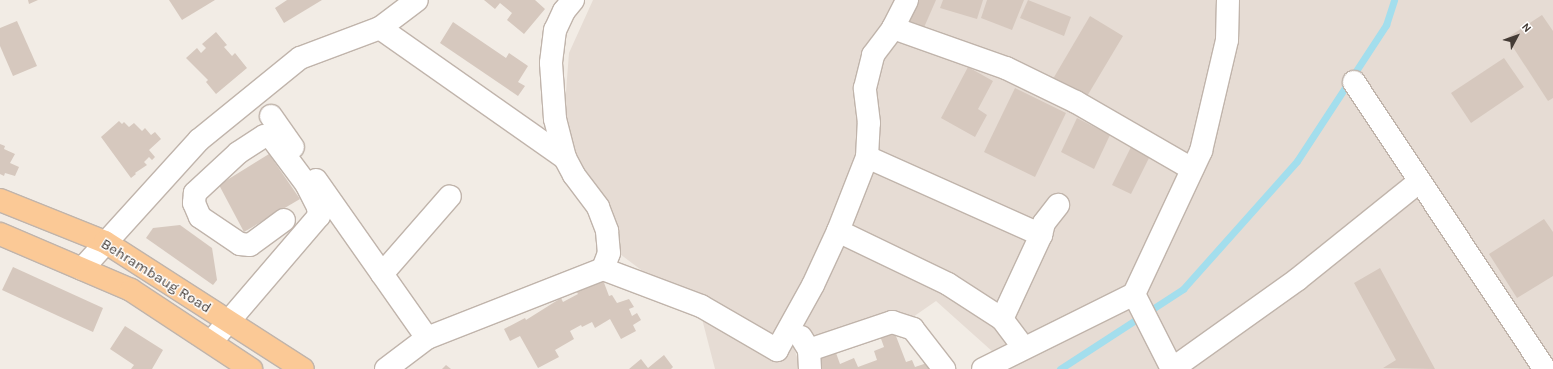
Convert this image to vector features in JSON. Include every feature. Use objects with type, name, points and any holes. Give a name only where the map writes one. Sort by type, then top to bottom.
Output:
[{"type":"main road","name":"Behrambaug Road","points":[[0,200],[105,242],[303,369]]},
{"type":"main road","name":"Behrambaug Road","points":[[0,234],[131,290],[251,369]]},
{"type":"street","points":[[82,269],[199,140],[300,58],[380,28],[417,0]]},
{"type":"street","points":[[573,0],[564,11],[556,30],[550,63],[554,119],[565,158],[574,175],[598,207],[607,231],[609,253],[603,269]]},
{"type":"street","points":[[386,369],[427,338],[603,269],[700,306],[777,350],[838,232],[867,157],[869,123],[865,88],[873,54],[893,28],[907,0]]},
{"type":"street","points":[[983,369],[1134,294],[1201,151],[1227,40],[1228,0]]},
{"type":"street","points":[[380,28],[565,158]]},
{"type":"street","points":[[893,28],[1006,68],[1076,102],[1192,169]]},
{"type":"street","points":[[1354,82],[1545,369]]},
{"type":"street","points":[[271,116],[427,338]]},
{"type":"street","points":[[211,342],[319,216],[318,207],[307,185],[272,138],[264,136],[238,153],[195,193],[194,203],[200,217],[240,244],[250,245],[255,243],[284,220]]},
{"type":"street","points":[[867,157],[1041,235]]},
{"type":"street","points":[[1134,294],[1172,369],[1298,278],[1420,181]]},
{"type":"street","points":[[382,274],[450,196]]},
{"type":"street","points":[[1002,319],[1041,235],[1044,223],[1058,205]]},
{"type":"street","points":[[838,232],[948,284],[1002,319],[1024,348]]},
{"type":"street","points":[[792,322],[810,359],[892,322],[913,329],[944,369]]},
{"type":"shaded area","points":[[593,0],[1553,0],[1553,369],[1012,369],[936,301],[900,326],[794,348],[801,369],[715,369],[701,315],[608,245],[563,130],[569,53]]},
{"type":"building","points":[[28,0],[38,0],[29,4]]},
{"type":"building","points":[[169,0],[215,0],[182,20]]},
{"type":"building","points":[[287,0],[322,0],[284,23],[275,8]]},
{"type":"building","points":[[484,0],[535,0],[545,9],[524,34],[507,20],[512,13],[500,3],[495,9]]},
{"type":"building","points":[[913,0],[936,0],[922,32],[903,23]]},
{"type":"building","points":[[943,0],[983,0],[977,19],[940,8]]},
{"type":"building","points":[[987,0],[1024,0],[1012,30],[981,18]]},
{"type":"building","points":[[1028,0],[1071,17],[1064,36],[1020,18]]},
{"type":"building","points":[[1542,15],[1553,31],[1553,98],[1548,101],[1507,38]]},
{"type":"building","points":[[1090,16],[1123,36],[1083,103],[1050,84]]},
{"type":"building","points":[[17,21],[37,66],[13,76],[0,46],[0,28]]},
{"type":"building","points":[[453,22],[506,58],[509,53],[528,66],[518,82],[525,86],[518,96],[440,43]]},
{"type":"building","points":[[216,32],[227,45],[224,47],[232,56],[235,53],[247,68],[216,94],[206,82],[208,80],[186,58],[197,48],[201,53],[206,48],[202,44]]},
{"type":"building","points":[[1504,58],[1524,87],[1471,123],[1451,93]]},
{"type":"building","points":[[968,67],[993,81],[978,109],[987,115],[975,137],[941,118]]},
{"type":"building","points":[[1015,88],[1066,113],[1035,177],[984,152]]},
{"type":"building","points":[[1077,118],[1110,135],[1094,169],[1061,152]]},
{"type":"building","points":[[119,121],[122,124],[124,122],[129,127],[134,123],[142,131],[145,128],[151,135],[155,132],[161,139],[149,150],[155,157],[152,160],[149,157],[144,162],[147,165],[135,173],[136,174],[131,178],[101,137]]},
{"type":"building","points":[[0,144],[5,146],[4,149],[15,154],[10,163],[19,167],[15,176],[5,173],[4,176],[0,174]]},
{"type":"building","points":[[1131,147],[1150,156],[1131,194],[1112,185]]},
{"type":"building","points":[[269,154],[300,199],[244,232],[219,185]]},
{"type":"building","points":[[1544,219],[1553,232],[1553,276],[1517,298],[1489,254]]},
{"type":"building","points":[[180,225],[212,248],[217,280],[213,285],[146,238],[153,228]]},
{"type":"building","points":[[13,267],[103,308],[93,332],[2,290]]},
{"type":"building","points":[[1380,268],[1435,369],[1383,368],[1396,360],[1354,283]]},
{"type":"building","points":[[603,280],[609,296],[612,295],[617,303],[629,299],[634,307],[629,309],[632,316],[637,313],[641,320],[633,325],[636,331],[621,339],[610,319],[595,328],[592,322],[582,327],[581,325],[570,331],[574,339],[555,350],[559,357],[538,368],[520,336],[510,341],[504,329],[525,318],[526,320],[561,298],[563,302],[578,294],[575,289]]},
{"type":"building","points":[[125,326],[163,350],[152,369],[131,369],[134,365],[110,349]]},
{"type":"building","points":[[894,331],[906,362],[912,360],[915,367],[930,362],[933,369],[820,369],[817,360],[836,353],[840,364],[854,358],[858,367],[877,360],[874,351],[884,347],[880,336]]},
{"type":"building","points":[[664,355],[673,367],[671,369],[629,369],[641,359],[648,368]]},
{"type":"building","points":[[446,365],[451,369],[442,369]]},
{"type":"waterway","points":[[1060,369],[1183,289],[1297,161],[1386,25],[1394,0]]}]
